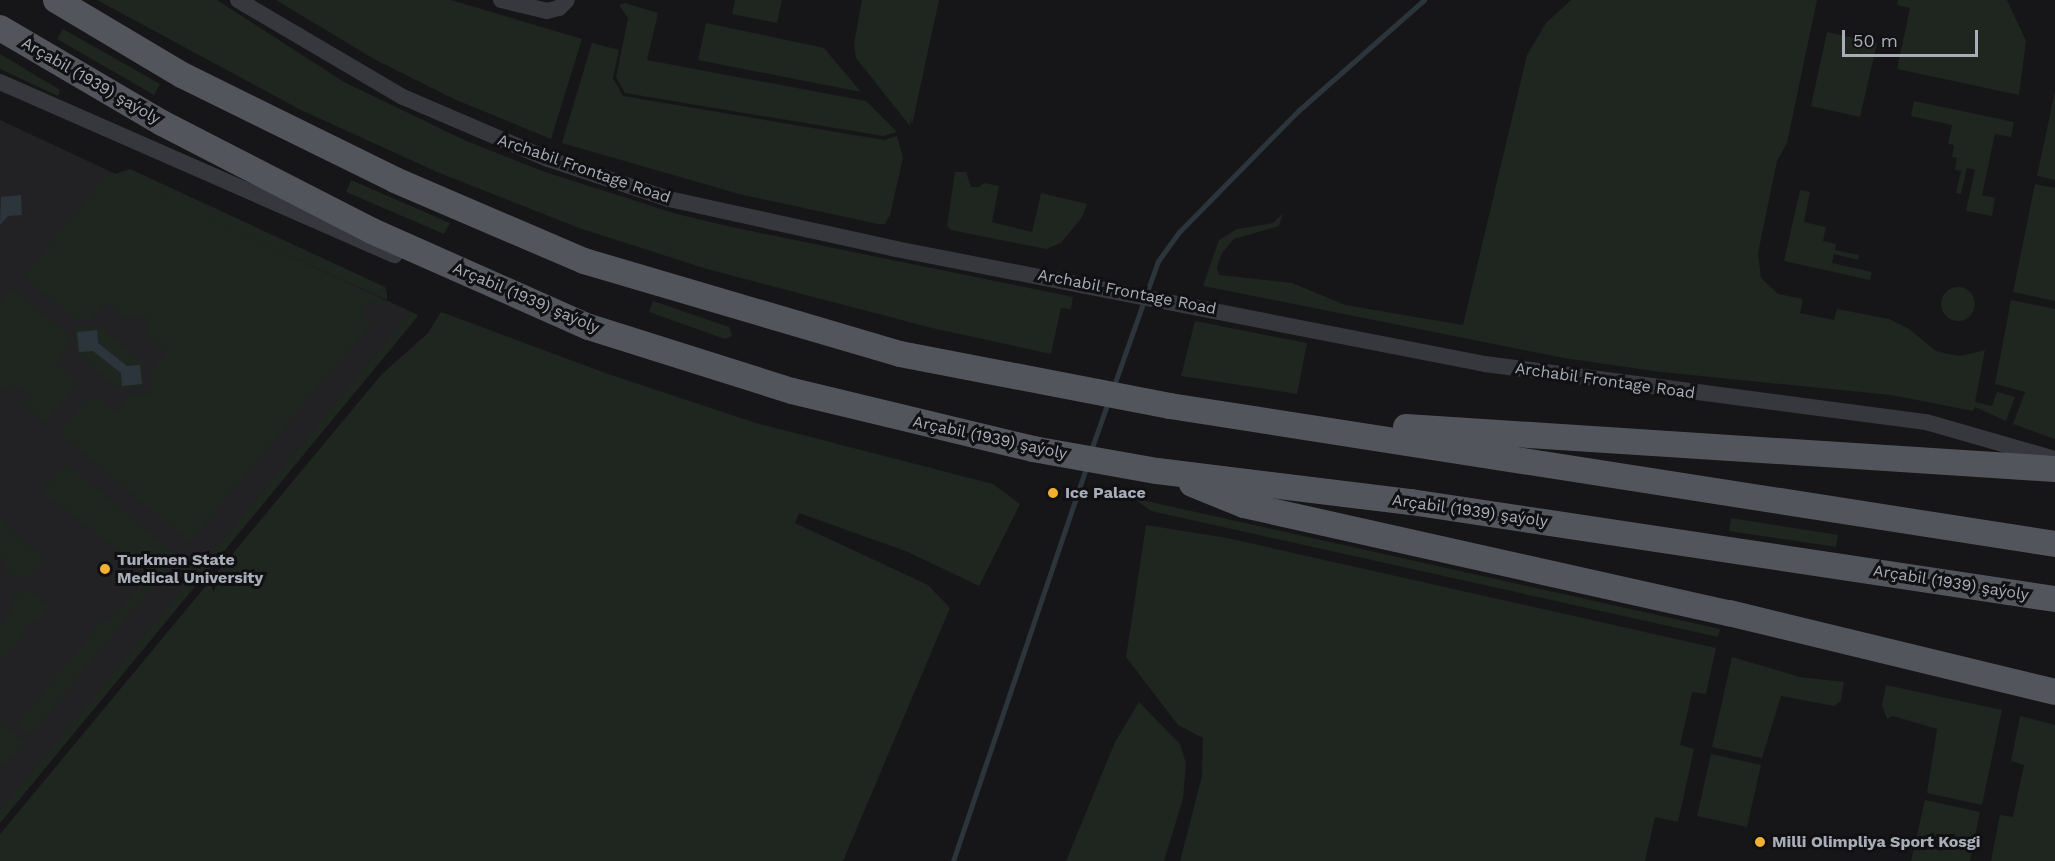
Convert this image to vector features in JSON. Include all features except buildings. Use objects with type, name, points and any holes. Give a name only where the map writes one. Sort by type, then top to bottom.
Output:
[{"type":"main road","points":[[56,0],[182,75],[384,175],[584,261],[900,354],[1045,385],[2055,544]]},
{"type":"main road","name":"Arçabil (1939) şaýoly","points":[[0,28],[162,123],[372,231],[589,327],[792,391],[1033,449],[1160,471],[1411,502],[2055,599]]},
{"type":"main road","points":[[1179,407],[1422,428],[2055,469]]},
{"type":"main road","points":[[1160,471],[1244,505],[1729,613],[2055,692]]},
{"type":"street","name":"Archabil Frontage Road","points":[[238,0],[347,68],[404,97],[591,175],[708,209],[1485,364],[1926,422],[2055,459]]},
{"type":"street","points":[[501,0],[547,11],[559,8],[567,0]]},
{"type":"street","points":[[0,82],[425,267],[589,327]]},
{"type":"shaded area","points":[[97,0],[217,0],[344,82],[464,140],[545,172],[677,214],[736,228],[1073,297],[1071,309],[1061,308],[1051,354],[932,328],[707,269],[579,228],[437,172],[301,110]]},
{"type":"shaded area","points":[[276,0],[451,0],[582,39],[551,139],[454,99],[374,59]]},
{"type":"shaded area","points":[[735,0],[782,0],[777,23],[732,14]]},
{"type":"shaded area","points":[[862,0],[939,0],[910,126],[856,58],[854,44]]},
{"type":"shaded area","points":[[1571,0],[1817,0],[1787,143],[1777,161],[1758,253],[1761,278],[1778,294],[1803,299],[1800,313],[1834,320],[1837,309],[1889,319],[1909,329],[1936,351],[1961,356],[1985,350],[1975,402],[1992,406],[1997,392],[2015,397],[2006,421],[1975,407],[1973,411],[1891,395],[1661,372],[1564,358],[1203,286],[1219,240],[1237,229],[1273,223],[1283,213],[1279,226],[1234,239],[1222,253],[1217,267],[1219,275],[1292,283],[1345,305],[1463,325],[1527,55],[1546,23]]},
{"type":"shaded area","points":[[1898,0],[2007,0],[2026,41],[2019,95],[1897,69],[1910,8],[1897,5]]},
{"type":"shaded area","points":[[625,3],[658,13],[647,60],[866,101],[897,132],[883,136],[625,93],[616,77],[628,18],[619,5]]},
{"type":"shaded area","points":[[706,23],[824,48],[861,92],[698,60]]},
{"type":"shaded area","points":[[63,29],[160,84],[154,95],[57,39]]},
{"type":"shaded area","points":[[1827,32],[1877,43],[1860,117],[1811,106]]},
{"type":"shaded area","points":[[592,43],[619,50],[613,78],[623,96],[884,140],[897,136],[903,158],[890,215],[885,224],[739,194],[562,143]]},
{"type":"shaded area","points":[[0,54],[60,90],[58,96],[0,69]]},
{"type":"shaded area","points":[[2055,91],[2055,180],[2037,176]]},
{"type":"shaded area","points":[[1914,101],[2014,122],[2011,137],[1995,134],[1982,195],[1995,198],[1992,216],[1966,211],[1975,170],[1967,168],[1961,194],[1956,193],[1961,171],[1955,170],[1957,158],[1952,157],[1954,145],[1948,144],[1952,125],[1911,116]]},
{"type":"shaded area","name":"Turkmen State Medical University","points":[[0,120],[418,315],[0,823]]},
{"type":"shaded area","points":[[130,169],[385,287],[387,293],[387,300],[146,190],[387,302],[382,309],[372,301],[363,313],[373,321],[190,542],[59,433],[86,399],[98,398],[116,413],[131,395],[153,393],[151,370],[166,352],[148,337],[146,315],[123,317],[105,302],[90,320],[79,321],[23,276],[105,177]]},
{"type":"shaded area","points":[[955,172],[966,172],[971,187],[979,187],[984,183],[999,186],[992,222],[1032,232],[1041,193],[1087,204],[1082,217],[1061,243],[1046,249],[951,230],[947,226]]},
{"type":"shaded area","points":[[351,180],[450,223],[444,234],[346,192]]},
{"type":"shaded area","points":[[2035,184],[2055,188],[2055,301],[2013,292]]},
{"type":"shaded area","points":[[1800,190],[1810,192],[1804,222],[1826,227],[1823,241],[1836,244],[1835,250],[1859,255],[1858,260],[1834,254],[1832,263],[1872,272],[1870,280],[1784,261]]},
{"type":"shaded area","points":[[21,195],[22,215],[8,216],[0,225],[1,197]]},
{"type":"shaded area","points":[[1958,287],[1970,292],[1975,304],[1970,316],[1958,321],[1946,316],[1941,304],[1946,292]]},
{"type":"shaded area","points":[[13,289],[68,334],[69,345],[55,363],[73,378],[74,389],[45,422],[16,400],[18,397],[26,402],[31,396],[13,382],[8,388],[15,394],[13,397],[0,386],[0,304]]},
{"type":"shaded area","points":[[2011,300],[2055,309],[2055,439],[2013,424],[2025,392],[1995,384]]},
{"type":"shaded area","points":[[653,301],[729,327],[732,336],[725,339],[649,312]]},
{"type":"shaded area","points":[[410,312],[418,316],[0,823],[0,810]]},
{"type":"shaded area","points":[[441,312],[608,374],[756,423],[993,484],[1020,504],[979,586],[908,552],[799,513],[795,523],[928,585],[950,608],[843,861],[0,861],[0,834],[381,375],[428,333]]},
{"type":"shaded area","points":[[1195,321],[1307,343],[1297,394],[1181,376]]},
{"type":"shaded area","points":[[99,326],[143,362],[146,387],[120,389],[77,354],[74,329]],"holes":[[[98,343],[127,366],[140,365],[121,373],[92,350]]]},
{"type":"shaded area","points":[[97,330],[98,343],[127,366],[140,365],[142,384],[122,386],[121,373],[93,351],[79,352],[77,332]]},
{"type":"shaded area","points":[[66,463],[177,556],[31,735],[17,724],[102,620],[106,623],[149,574],[42,492]]},
{"type":"shaded area","points":[[1133,498],[1720,629],[1718,637],[1151,511]]},
{"type":"shaded area","points":[[1731,518],[1838,535],[1836,547],[1729,531]]},
{"type":"shaded area","points":[[0,519],[21,541],[46,557],[31,576],[12,578],[0,554]]},
{"type":"shaded area","points":[[1146,525],[1227,538],[1716,648],[1706,694],[1692,692],[1680,745],[1694,749],[1678,822],[1655,817],[1645,861],[1180,861],[1202,776],[1203,738],[1178,725],[1126,657]]},
{"type":"shaded area","points":[[32,592],[49,606],[36,621],[25,626],[22,638],[0,660],[0,627],[10,611],[13,594]]},
{"type":"shaded area","points":[[1732,657],[1800,677],[1844,682],[1841,701],[1834,706],[1781,696],[1762,758],[1712,747]]},
{"type":"shaded area","points":[[1886,685],[2002,710],[1982,805],[1927,793],[1937,729],[1893,716],[1887,719],[1882,705]]},
{"type":"shaded area","points":[[1139,702],[1180,744],[1186,763],[1183,799],[1164,861],[1066,861],[1115,742]]},
{"type":"shaded area","points":[[2020,716],[2055,725],[2055,861],[1991,861],[2000,815],[2013,817],[2024,765],[2011,761]]},
{"type":"shaded area","points":[[0,722],[25,742],[5,764],[0,764]]},
{"type":"shaded area","points":[[1711,754],[1761,765],[1747,827],[1697,816]]},
{"type":"shaded area","points":[[1925,800],[1980,812],[1970,861],[1911,861]]},
{"type":"waterway","points":[[1113,388],[1158,261],[1180,231],[1298,111],[1424,0]]},
{"type":"waterway","points":[[1090,453],[1108,402]]},
{"type":"waterway","points":[[953,861],[1087,465]]},
{"type":"place","name":"Ice Palace","points":[[1053,493]]},
{"type":"place","name":"Turkmen State Medical University","points":[[105,569]]},
{"type":"place","name":"Milli Olimpliya Sport Kosgi","points":[[1760,842]]}]
